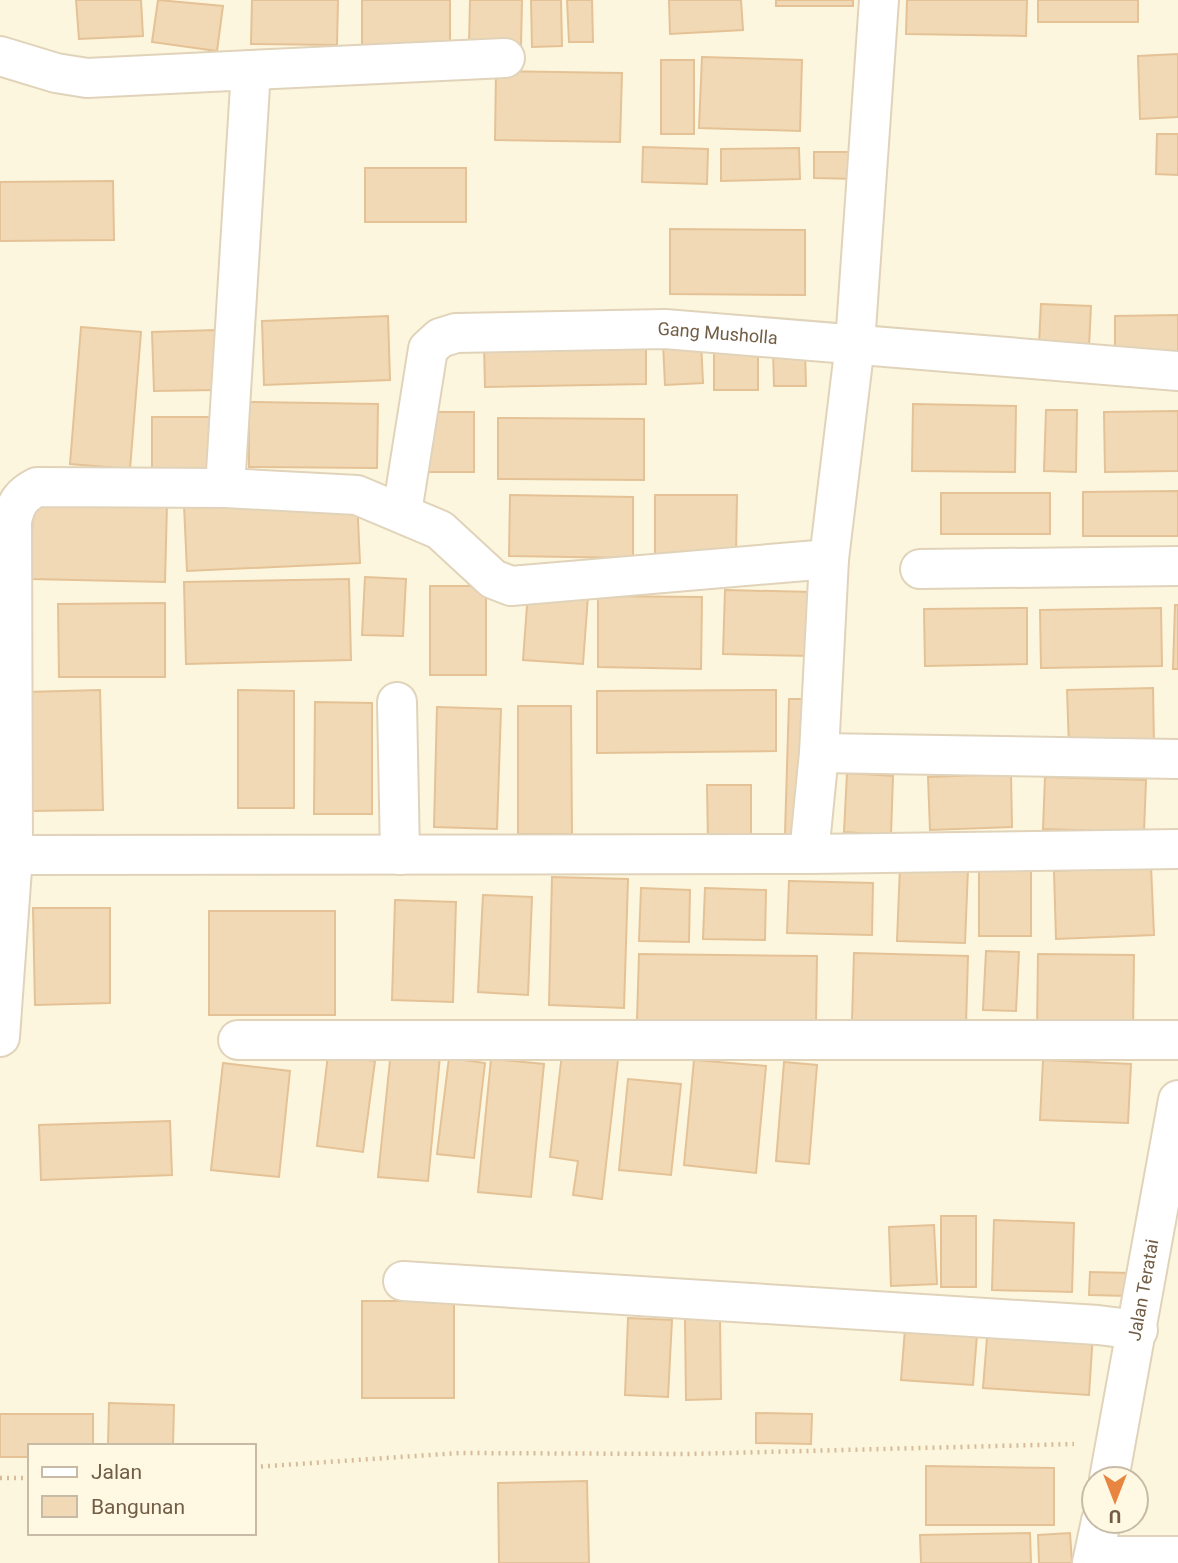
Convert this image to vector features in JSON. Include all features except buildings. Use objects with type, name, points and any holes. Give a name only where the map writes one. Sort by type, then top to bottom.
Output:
[{"type":"street","points":[[809,854],[819,753],[829,559],[855,344],[879,0]]},
{"type":"street","points":[[0,56],[56,73],[87,78],[505,58]]},
{"type":"street","points":[[225,488],[251,70]]},
{"type":"street","name":"Gang Musholla","points":[[402,512],[428,349],[440,338],[456,333],[665,329],[1178,370]]},
{"type":"street","points":[[0,1037],[13,855],[12,521],[19,499],[37,487],[225,488],[357,495],[440,530],[493,579],[511,586],[829,559]]},
{"type":"street","points":[[920,569],[1178,566]]},
{"type":"street","points":[[397,702],[400,855]]},
{"type":"street","points":[[819,753],[1178,759]]},
{"type":"street","points":[[13,855],[809,854],[1178,849]]},
{"type":"street","points":[[238,1040],[1178,1040]]},
{"type":"street","name":"Jalan Teratai","points":[[1113,1461],[1178,1100]]},
{"type":"street","points":[[403,1281],[1098,1325],[1138,1330]]},
{"type":"street","points":[[1096,1547],[1178,1556]]},
{"type":"path","points":[[256,1467],[459,1453],[1113,1461]]},
{"type":"path","points":[[0,1478],[28,1478]]}]
